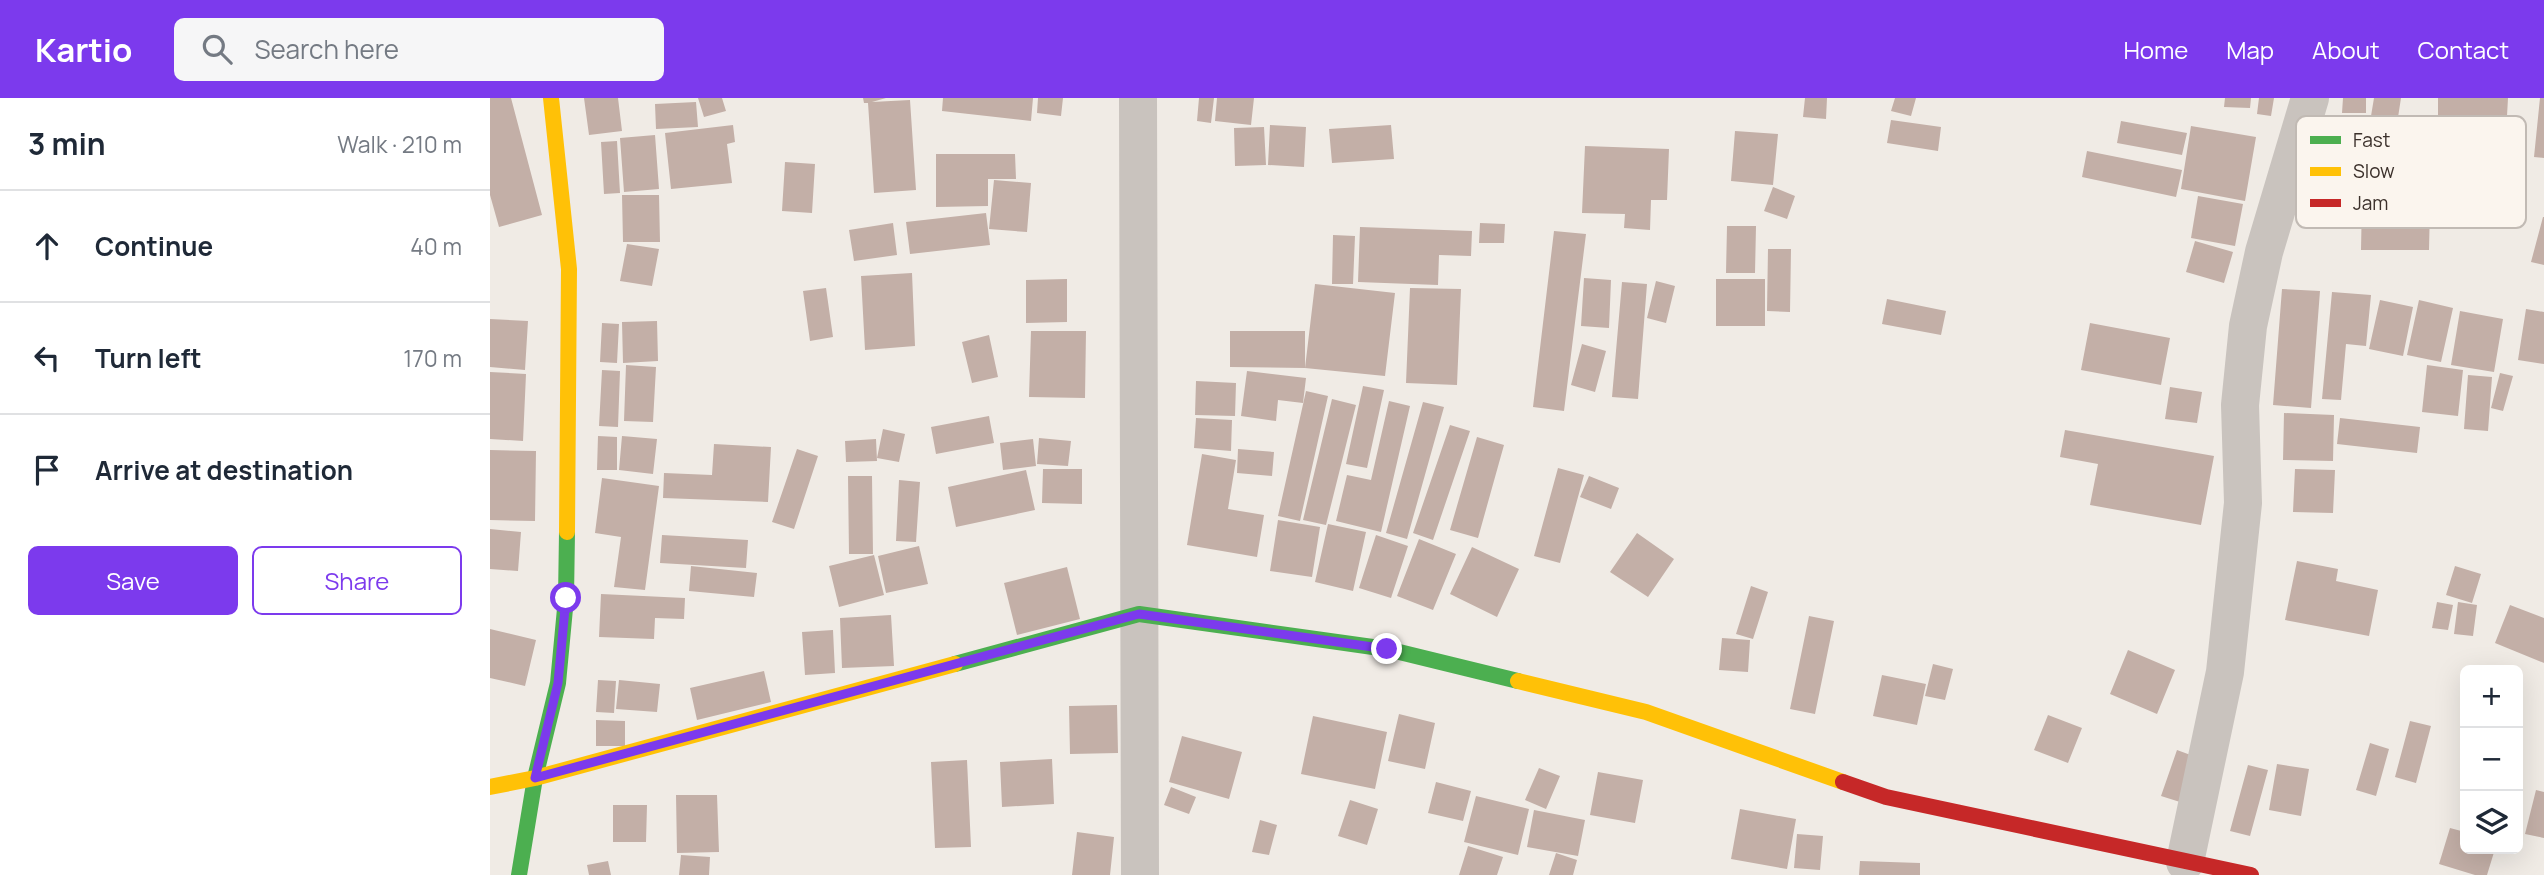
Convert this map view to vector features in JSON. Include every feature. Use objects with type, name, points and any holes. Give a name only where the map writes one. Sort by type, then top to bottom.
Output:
[{"type":"street","points":[[519,875],[535,778],[558,683],[567,572],[569,269],[551,98]]},
{"type":"street","points":[[1138,98],[1139,875]]},
{"type":"street","points":[[2304,116],[2309,98]]},
{"type":"street","points":[[2185,862],[2225,672],[2243,503],[2240,405],[2248,326],[2264,251],[2296,142]]},
{"type":"street","points":[[490,787],[535,778],[1139,614],[1387,649],[1646,712],[1886,797],[2251,875]]},
{"type":"building","points":[[490,98],[511,98],[542,215],[499,227],[490,195]]},
{"type":"building","points":[[584,98],[618,98],[622,131],[589,135]]},
{"type":"building","points":[[698,98],[722,98],[726,111],[704,117]]},
{"type":"building","points":[[863,98],[886,98],[872,102],[910,100],[916,190],[874,193],[868,103],[864,103]]},
{"type":"building","points":[[943,98],[1033,98],[1031,121],[942,111]]},
{"type":"building","points":[[1038,98],[1063,98],[1061,116],[1037,113]]},
{"type":"building","points":[[1199,98],[1214,98],[1211,123],[1197,121]]},
{"type":"building","points":[[1217,98],[1254,98],[1251,125],[1215,121]]},
{"type":"building","points":[[1805,98],[1827,98],[1826,119],[1803,117]]},
{"type":"building","points":[[1895,98],[1916,98],[1911,116],[1891,111]]},
{"type":"building","points":[[2225,98],[2251,98],[2250,108],[2224,107]]},
{"type":"building","points":[[2259,98],[2274,98],[2271,116],[2257,114]]},
{"type":"building","points":[[2343,98],[2366,98],[2366,113],[2342,113]]},
{"type":"building","points":[[2374,98],[2401,98],[2398,116],[2371,116]]},
{"type":"building","points":[[2438,98],[2508,98],[2507,116],[2438,115]]},
{"type":"building","points":[[2540,98],[2544,98],[2544,158],[2534,157]]},
{"type":"building","points":[[696,102],[698,127],[656,129],[655,104]]},
{"type":"building","points":[[1891,120],[1941,127],[1938,151],[1887,143]]},
{"type":"building","points":[[2121,121],[2187,133],[2182,155],[2117,143]]},
{"type":"building","points":[[733,125],[735,142],[727,144],[732,183],[671,189],[665,133]]},
{"type":"building","points":[[1270,125],[1306,127],[1304,167],[1268,165]]},
{"type":"building","points":[[1391,125],[1394,159],[1332,163],[1329,129]]},
{"type":"building","points":[[2191,126],[2256,137],[2245,201],[2181,189]]},
{"type":"building","points":[[1264,127],[1266,165],[1235,166],[1234,128]]},
{"type":"building","points":[[1735,131],[1778,134],[1773,185],[1731,181]]},
{"type":"building","points":[[655,135],[659,189],[624,192],[620,138]]},
{"type":"building","points":[[617,141],[620,193],[604,194],[601,142]]},
{"type":"building","points":[[1585,146],[1669,149],[1667,200],[1651,200],[1650,230],[1624,228],[1625,214],[1582,213]]},
{"type":"building","points":[[2087,151],[2182,170],[2176,197],[2082,177]]},
{"type":"building","points":[[936,154],[1015,154],[1016,179],[988,179],[988,206],[936,207]]},
{"type":"building","points":[[785,162],[815,164],[812,213],[782,211]]},
{"type":"building","points":[[994,180],[1031,183],[1027,232],[989,229]]},
{"type":"building","points":[[1773,187],[1795,196],[1787,219],[1764,211]]},
{"type":"building","points":[[622,195],[659,195],[660,242],[623,242]]},
{"type":"building","points":[[2198,196],[2243,204],[2235,246],[2191,238]]},
{"type":"building","points":[[986,213],[990,245],[910,254],[906,222]]},
{"type":"building","points":[[2544,217],[2544,265],[2531,262]]},
{"type":"building","points":[[893,223],[897,255],[854,261],[849,230]]},
{"type":"building","points":[[1480,223],[1505,224],[1504,243],[1479,243]]},
{"type":"building","points":[[1727,226],[1756,226],[1755,273],[1726,273]]},
{"type":"building","points":[[1360,227],[1472,231],[1471,256],[1439,255],[1438,285],[1358,282]]},
{"type":"building","points":[[2361,228],[2430,228],[2429,250],[2361,250]]},
{"type":"building","points":[[1554,231],[1586,234],[1564,411],[1533,407]]},
{"type":"building","points":[[1333,235],[1355,236],[1353,284],[1332,284]]},
{"type":"building","points":[[2195,241],[2233,252],[2224,283],[2186,272]]},
{"type":"building","points":[[627,244],[659,249],[652,286],[620,281]]},
{"type":"building","points":[[1768,249],[1791,249],[1790,312],[1767,311]]},
{"type":"building","points":[[912,273],[915,346],[865,350],[861,276]]},
{"type":"building","points":[[1584,278],[1611,280],[1609,328],[1581,326]]},
{"type":"building","points":[[1067,279],[1067,322],[1026,323],[1026,280]]},
{"type":"building","points":[[1716,279],[1765,279],[1765,326],[1716,326]]},
{"type":"building","points":[[1656,281],[1675,286],[1666,323],[1647,318]]},
{"type":"building","points":[[1622,282],[1647,284],[1638,399],[1612,397]]},
{"type":"building","points":[[1315,284],[1395,293],[1385,376],[1305,368]]},
{"type":"building","points":[[826,288],[833,337],[810,341],[803,291]]},
{"type":"building","points":[[1410,288],[1461,289],[1457,385],[1406,383]]},
{"type":"building","points":[[2282,289],[2320,291],[2311,408],[2273,405]]},
{"type":"building","points":[[2332,292],[2371,295],[2366,346],[2346,344],[2341,400],[2322,399]]},
{"type":"building","points":[[1887,299],[1946,311],[1941,335],[1882,324]]},
{"type":"building","points":[[2380,300],[2413,307],[2403,356],[2369,349]]},
{"type":"building","points":[[2419,300],[2453,308],[2441,362],[2407,355]]},
{"type":"building","points":[[2526,309],[2544,312],[2544,364],[2518,360]]},
{"type":"building","points":[[2460,311],[2503,319],[2494,372],[2451,365]]},
{"type":"building","points":[[490,319],[528,321],[525,370],[490,367]]},
{"type":"building","points":[[657,321],[658,361],[623,363],[622,322]]},
{"type":"building","points":[[602,323],[619,324],[617,363],[600,362]]},
{"type":"building","points":[[2090,323],[2170,338],[2161,385],[2081,370]]},
{"type":"building","points":[[1031,331],[1086,331],[1085,398],[1029,397]]},
{"type":"building","points":[[1230,331],[1305,331],[1305,368],[1230,367]]},
{"type":"building","points":[[989,335],[998,377],[972,383],[962,342]]},
{"type":"building","points":[[1582,344],[1606,351],[1595,392],[1571,385]]},
{"type":"building","points":[[626,365],[656,367],[653,422],[624,421]]},
{"type":"building","points":[[2427,365],[2463,370],[2458,416],[2422,412]]},
{"type":"building","points":[[602,370],[620,371],[618,427],[599,426]]},
{"type":"building","points":[[1247,371],[1306,378],[1303,403],[1278,400],[1276,421],[1241,416]]},
{"type":"building","points":[[490,372],[526,374],[523,441],[490,439]]},
{"type":"building","points":[[2500,373],[2513,376],[2503,411],[2491,408]]},
{"type":"building","points":[[2468,375],[2492,377],[2488,431],[2464,429]]},
{"type":"building","points":[[1196,381],[1236,383],[1235,416],[1195,415]]},
{"type":"building","points":[[1363,386],[1384,390],[1367,468],[1346,464]]},
{"type":"building","points":[[2170,387],[2202,392],[2197,423],[2165,419]]},
{"type":"building","points":[[1306,391],[1328,396],[1300,521],[1278,516]]},
{"type":"building","points":[[1332,399],[1356,405],[1326,525],[1303,520]]},
{"type":"building","points":[[1389,401],[1410,406],[1381,532],[1336,521],[1347,475],[1371,480]]},
{"type":"building","points":[[1423,402],[1444,407],[1407,539],[1386,533]]},
{"type":"building","points":[[2284,413],[2334,415],[2333,461],[2283,460]]},
{"type":"building","points":[[989,416],[994,443],[936,454],[931,427]]},
{"type":"building","points":[[1196,418],[1232,420],[1231,451],[1194,448]]},
{"type":"building","points":[[2340,418],[2420,427],[2417,453],[2337,444]]},
{"type":"building","points":[[1450,425],[1470,431],[1433,540],[1413,533]]},
{"type":"building","points":[[883,429],[905,434],[899,462],[877,458]]},
{"type":"building","points":[[2065,430],[2214,456],[2201,525],[2090,505],[2098,464],[2060,457]]},
{"type":"building","points":[[598,436],[617,437],[617,470],[597,470]]},
{"type":"building","points":[[622,436],[657,439],[653,474],[619,470]]},
{"type":"building","points":[[1477,437],[1504,445],[1478,538],[1450,530]]},
{"type":"building","points":[[1039,438],[1071,441],[1068,466],[1037,464]]},
{"type":"building","points":[[876,439],[877,461],[846,462],[845,441]]},
{"type":"building","points":[[1033,439],[1036,466],[1003,470],[1000,443]]},
{"type":"building","points":[[714,444],[771,447],[768,502],[663,498],[664,473],[712,475]]},
{"type":"building","points":[[797,449],[818,456],[794,529],[772,522]]},
{"type":"building","points":[[1238,449],[1274,452],[1272,476],[1237,473]]},
{"type":"building","points":[[490,450],[536,451],[535,521],[490,520]]},
{"type":"building","points":[[1202,454],[1236,460],[1228,509],[1264,515],[1257,557],[1187,545]]},
{"type":"building","points":[[1558,468],[1584,475],[1560,563],[1534,556]]},
{"type":"building","points":[[1043,469],[1082,469],[1082,504],[1042,503]]},
{"type":"building","points":[[2295,469],[2335,470],[2333,513],[2293,512]]},
{"type":"building","points":[[1026,470],[1035,510],[956,527],[948,487]]},
{"type":"building","points":[[848,476],[872,476],[873,554],[849,554]]},
{"type":"building","points":[[1589,476],[1619,488],[1611,509],[1580,497]]},
{"type":"building","points":[[602,478],[659,486],[645,590],[614,587],[621,537],[595,533]]},
{"type":"building","points":[[899,480],[920,482],[916,542],[896,541]]},
{"type":"building","points":[[1278,520],[1320,527],[1312,577],[1270,571]]},
{"type":"building","points":[[1328,524],[1366,532],[1353,591],[1315,582]]},
{"type":"building","points":[[490,529],[521,532],[518,571],[490,569]]},
{"type":"building","points":[[1637,533],[1674,559],[1648,597],[1610,572]]},
{"type":"building","points":[[662,535],[748,540],[746,568],[660,563]]},
{"type":"building","points":[[1376,535],[1408,546],[1391,598],[1359,588]]},
{"type":"building","points":[[1419,539],[1456,554],[1433,610],[1397,596]]},
{"type":"building","points":[[919,546],[928,584],[886,593],[878,556]]},
{"type":"building","points":[[1472,547],[1519,569],[1497,617],[1450,594]]},
{"type":"building","points":[[874,555],[884,595],[839,607],[829,566]]},
{"type":"building","points":[[2297,561],[2338,569],[2336,581],[2378,590],[2369,636],[2285,620]]},
{"type":"building","points":[[691,566],[757,573],[754,597],[689,591]]},
{"type":"building","points":[[2455,566],[2481,574],[2472,603],[2446,595]]},
{"type":"building","points":[[1067,567],[1080,619],[1017,635],[1004,583]]},
{"type":"building","points":[[1751,586],[1768,592],[1753,639],[1736,634]]},
{"type":"building","points":[[601,594],[685,598],[684,619],[655,618],[654,639],[599,637]]},
{"type":"building","points":[[2437,602],[2453,605],[2448,630],[2432,628]]},
{"type":"building","points":[[2458,602],[2477,605],[2473,636],[2454,634]]},
{"type":"building","points":[[2510,605],[2544,618],[2544,663],[2495,643]]},
{"type":"building","points":[[891,615],[894,666],[842,668],[840,618]]},
{"type":"building","points":[[1809,616],[1834,621],[1815,714],[1790,709]]},
{"type":"building","points":[[490,629],[536,640],[525,686],[490,678]]},
{"type":"building","points":[[833,630],[835,673],[805,675],[802,632]]},
{"type":"building","points":[[1722,638],[1750,640],[1748,672],[1719,670]]},
{"type":"building","points":[[2128,650],[2175,670],[2157,714],[2110,694]]},
{"type":"building","points":[[1933,664],[1953,669],[1945,700],[1925,696]]},
{"type":"building","points":[[764,671],[771,702],[697,720],[690,688]]},
{"type":"building","points":[[1882,675],[1926,684],[1917,725],[1873,716]]},
{"type":"building","points":[[598,680],[616,681],[614,713],[596,712]]},
{"type":"building","points":[[619,680],[660,684],[657,712],[616,709]]},
{"type":"building","points":[[1117,705],[1118,753],[1070,754],[1069,706]]},
{"type":"building","points":[[1399,714],[1435,723],[1425,769],[1388,761]]},
{"type":"building","points":[[2048,715],[2082,728],[2068,763],[2034,750]]},
{"type":"building","points":[[1313,716],[1387,732],[1375,789],[1301,774]]},
{"type":"building","points":[[596,720],[625,721],[625,746],[596,746]]},
{"type":"building","points":[[2410,721],[2431,726],[2416,783],[2395,777]]},
{"type":"building","points":[[1182,736],[1242,752],[1229,799],[1169,782]]},
{"type":"building","points":[[2370,743],[2389,749],[2376,796],[2356,790]]},
{"type":"building","points":[[2177,750],[2196,757],[2180,802],[2161,796]]},
{"type":"building","points":[[1052,759],[1054,804],[1002,807],[1000,762]]},
{"type":"building","points":[[967,760],[971,847],[935,848],[931,762]]},
{"type":"building","points":[[2277,764],[2309,769],[2301,816],[2269,810]]},
{"type":"building","points":[[2248,765],[2268,770],[2250,836],[2230,831]]},
{"type":"building","points":[[1539,768],[1560,776],[1546,809],[1525,800]]},
{"type":"building","points":[[1598,772],[1643,780],[1635,823],[1590,815]]},
{"type":"building","points":[[1436,782],[1471,791],[1463,821],[1428,813]]},
{"type":"building","points":[[1171,787],[1196,797],[1189,814],[1164,805]]},
{"type":"building","points":[[2536,790],[2544,792],[2544,838],[2525,834]]},
{"type":"building","points":[[676,795],[717,795],[719,852],[677,853]]},
{"type":"building","points":[[1476,796],[1529,809],[1518,855],[1464,842]]},
{"type":"building","points":[[1350,800],[1378,809],[1367,845],[1338,836]]},
{"type":"building","points":[[613,805],[647,805],[646,842],[613,842]]},
{"type":"building","points":[[1740,809],[1796,819],[1787,869],[1731,859]]},
{"type":"building","points":[[1534,810],[1585,820],[1578,856],[1527,847]]},
{"type":"building","points":[[1260,820],[1277,825],[1269,855],[1252,852]]},
{"type":"building","points":[[2450,828],[2460,831],[2460,854],[2493,854],[2487,875],[2475,875],[2439,864]]},
{"type":"building","points":[[1077,832],[1114,837],[1110,875],[1072,875]]},
{"type":"building","points":[[1797,834],[1823,836],[1820,870],[1794,868]]},
{"type":"building","points":[[1468,846],[1503,857],[1497,875],[1459,875]]},
{"type":"building","points":[[1556,853],[1577,860],[1573,875],[1549,875]]},
{"type":"building","points":[[681,855],[710,857],[709,875],[679,875]]},
{"type":"building","points":[[608,861],[611,875],[589,875],[587,865]]},
{"type":"building","points":[[1860,861],[1920,863],[1920,875],[1859,875]]},
{"type":"traffic: fast","points":[[519,875],[535,778],[558,683],[566,598],[567,532]]},
{"type":"traffic: fast","points":[[955,664],[1139,614],[1387,649],[1518,681]]},
{"type":"traffic: slow","points":[[551,98],[569,269],[567,532]]},
{"type":"traffic: slow","points":[[490,787],[535,778],[955,664]]},
{"type":"traffic: slow","points":[[1518,681],[1646,712],[1843,782]]},
{"type":"traffic: jam","points":[[1843,782],[1886,797],[2251,875]]},
{"type":"route","points":[[566,598],[558,683],[535,778],[1139,614],[1387,649]]}]
